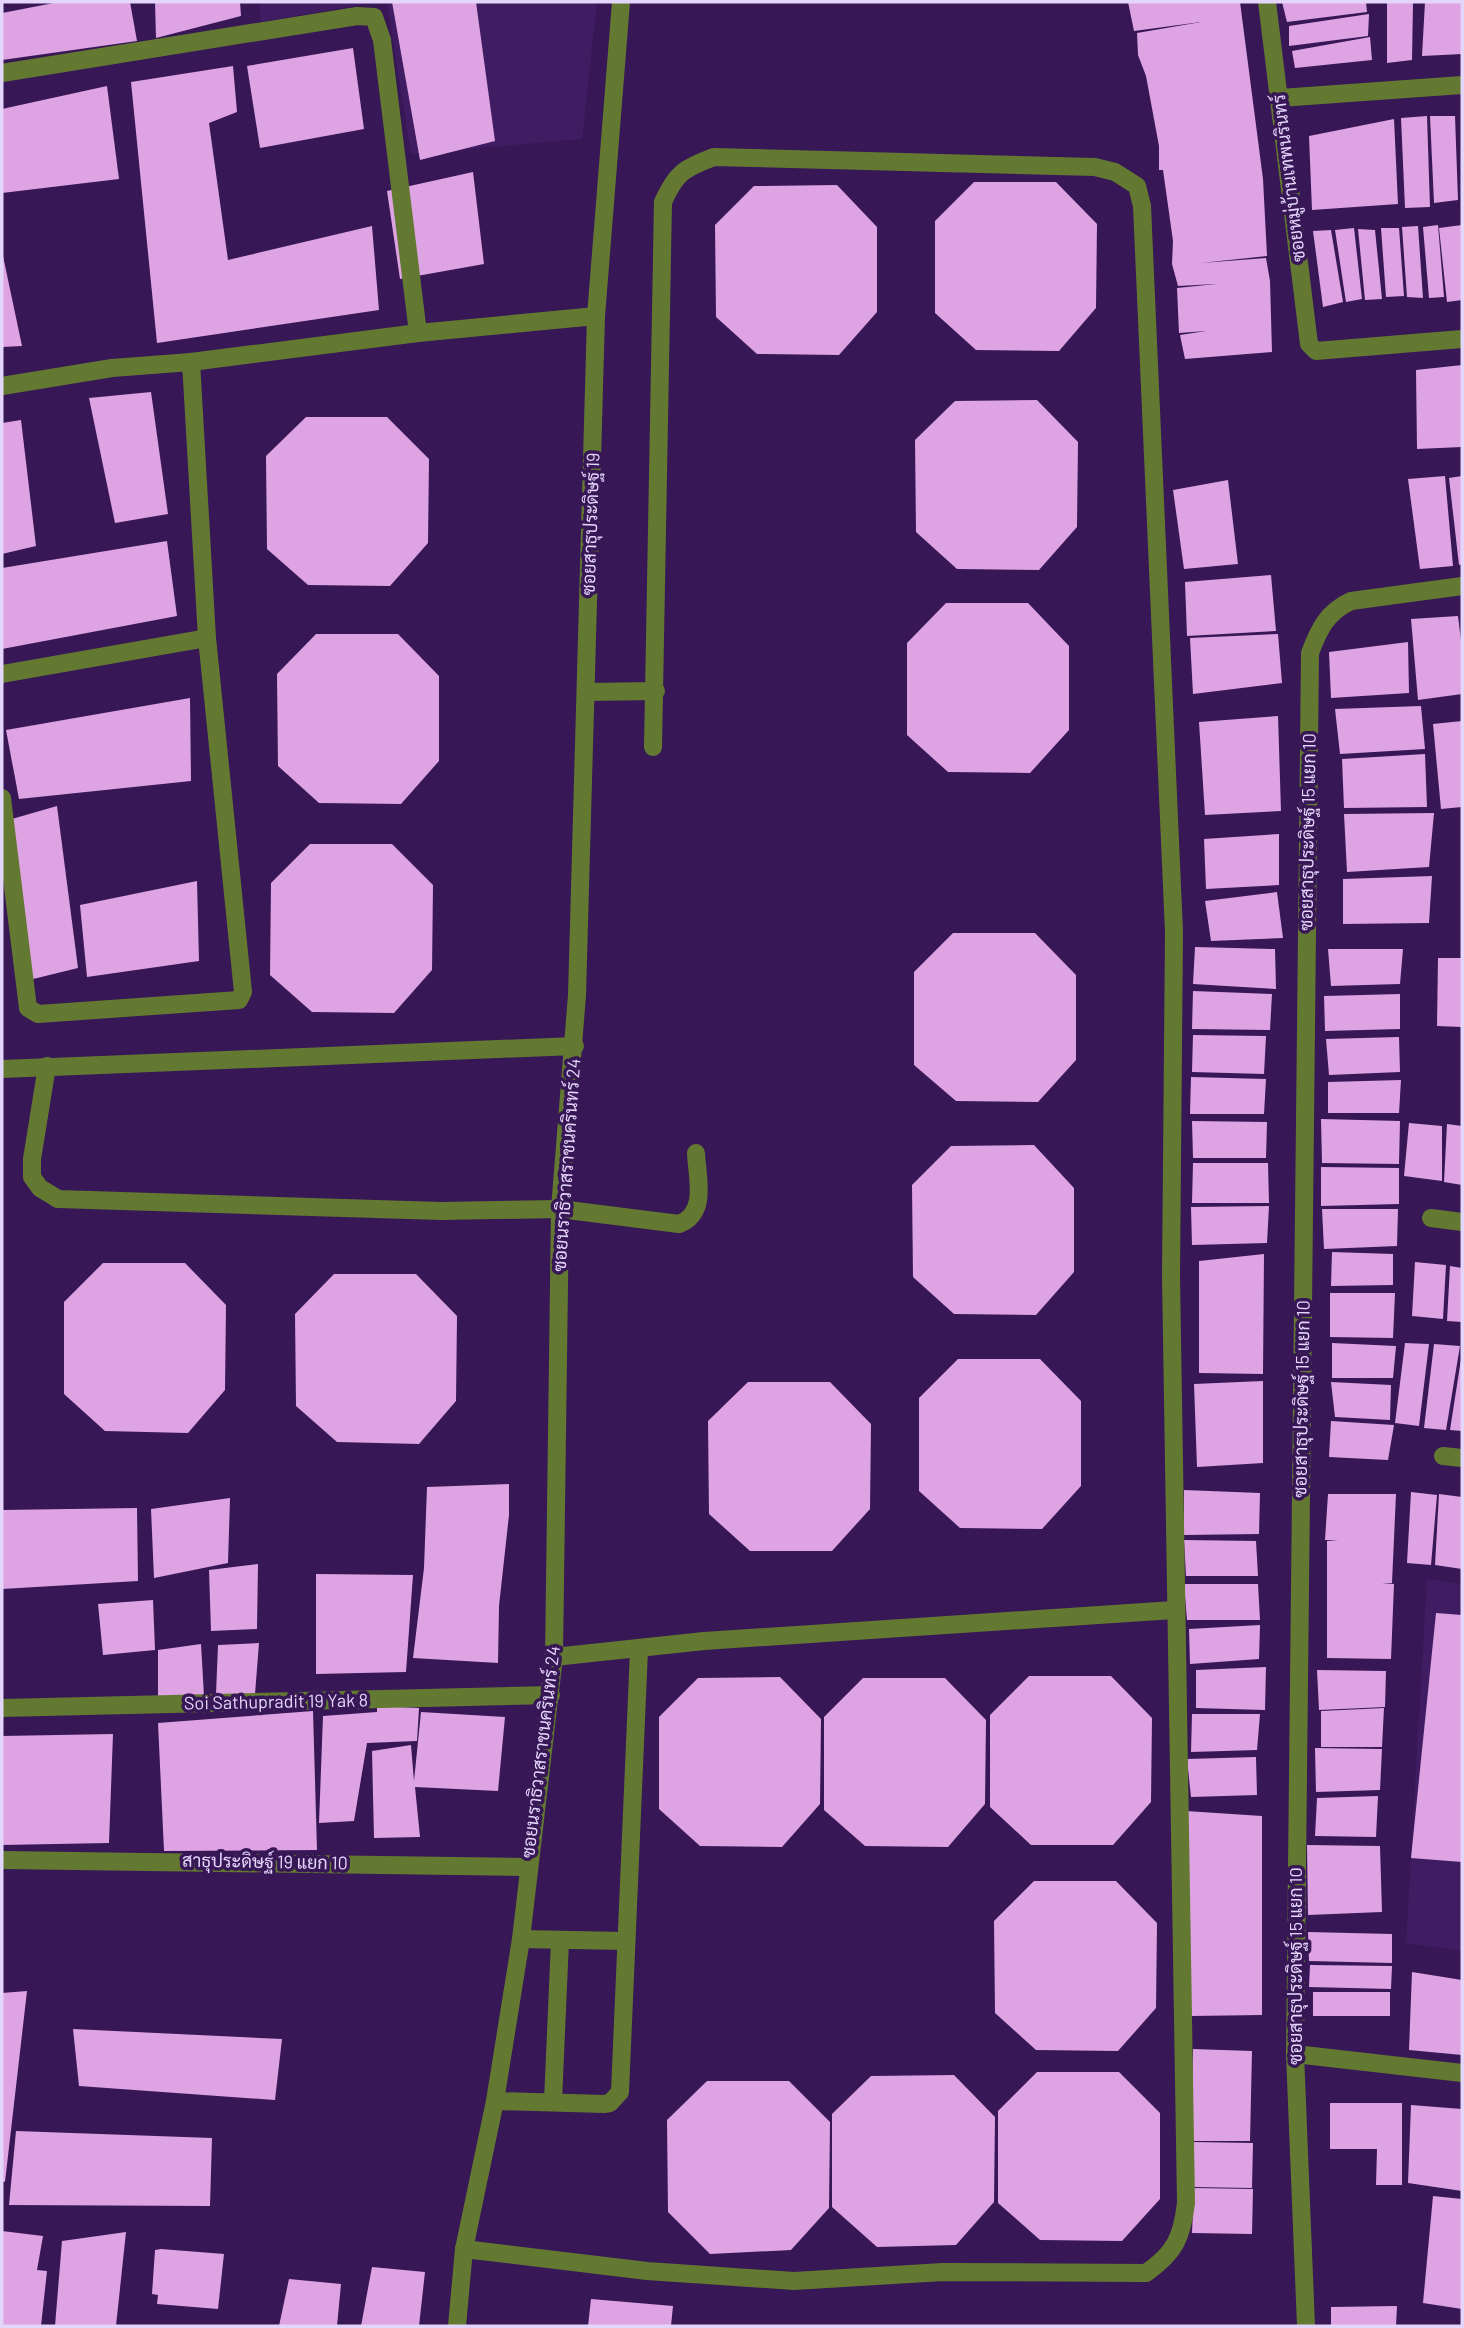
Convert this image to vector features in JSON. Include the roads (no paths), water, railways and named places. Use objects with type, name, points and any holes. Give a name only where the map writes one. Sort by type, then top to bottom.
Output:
[{"type":"street","name":"ซอยสาธุประดิษฐ์ 19","points":[[575,1046],[596,316],[621,2]]},
{"type":"street","name":"ซอยหมู่บ้านเทพนรินทร์","points":[[1267,2],[1308,344],[1316,351],[1462,339]]},
{"type":"street","points":[[2,74],[357,16],[374,17],[382,40],[418,333]]},
{"type":"street","points":[[1280,98],[1462,85]]},
{"type":"street","points":[[464,2249],[647,2271],[794,2281],[943,2272],[1146,2273],[1163,2262],[1183,2231],[1186,2203],[1174,1610],[1171,1290],[1174,932],[1142,206],[1137,186],[1115,172],[1095,167],[714,157],[689,166],[673,179],[663,202],[653,747]]},
{"type":"street","points":[[2,386],[112,368],[191,362],[418,333],[596,316]]},
{"type":"street","points":[[2,797],[28,1008],[32,1012],[38,1014],[239,1000],[243,992],[207,638],[191,362]]},
{"type":"street","name":"ซอยสาธุประดิษฐ์ 15 แยก 10","points":[[1306,2326],[1295,2054],[1310,653],[1320,627],[1337,608],[1351,601],[1462,586]]},
{"type":"street","points":[[2,674],[207,638]]},
{"type":"street","points":[[586,692],[656,691]]},
{"type":"street","points":[[2,1069],[575,1046]]},
{"type":"street","name":"ซอยนราธิวาสราชนครินทร์ 24","points":[[457,2326],[464,2249],[495,2101],[521,1939],[551,1695],[554,1657],[560,1209],[575,1046]]},
{"type":"street","points":[[47,1066],[32,1159],[32,1177],[40,1188],[58,1199],[441,1212],[560,1209],[679,1224],[686,1222],[699,1207],[696,1153]]},
{"type":"street","points":[[1431,1217],[1462,1222]]},
{"type":"street","points":[[1443,1456],[1462,1458]]},
{"type":"street","points":[[554,1657],[704,1642],[1174,1610]]},
{"type":"street","points":[[495,2101],[610,2103],[620,2092],[624,1941],[639,1650]]},
{"type":"street","name":"Soi Sathupradit 19 Yak 8","points":[[2,1708],[551,1695]]},
{"type":"street","name":"สาธุประดิษฐ์ 19 แยก 10","points":[[2,1860],[528,1867]]},
{"type":"street","points":[[521,1939],[624,1941]]},
{"type":"street","points":[[553,2101],[560,1941]]},
{"type":"street","points":[[1295,2054],[1462,2073]]}]
